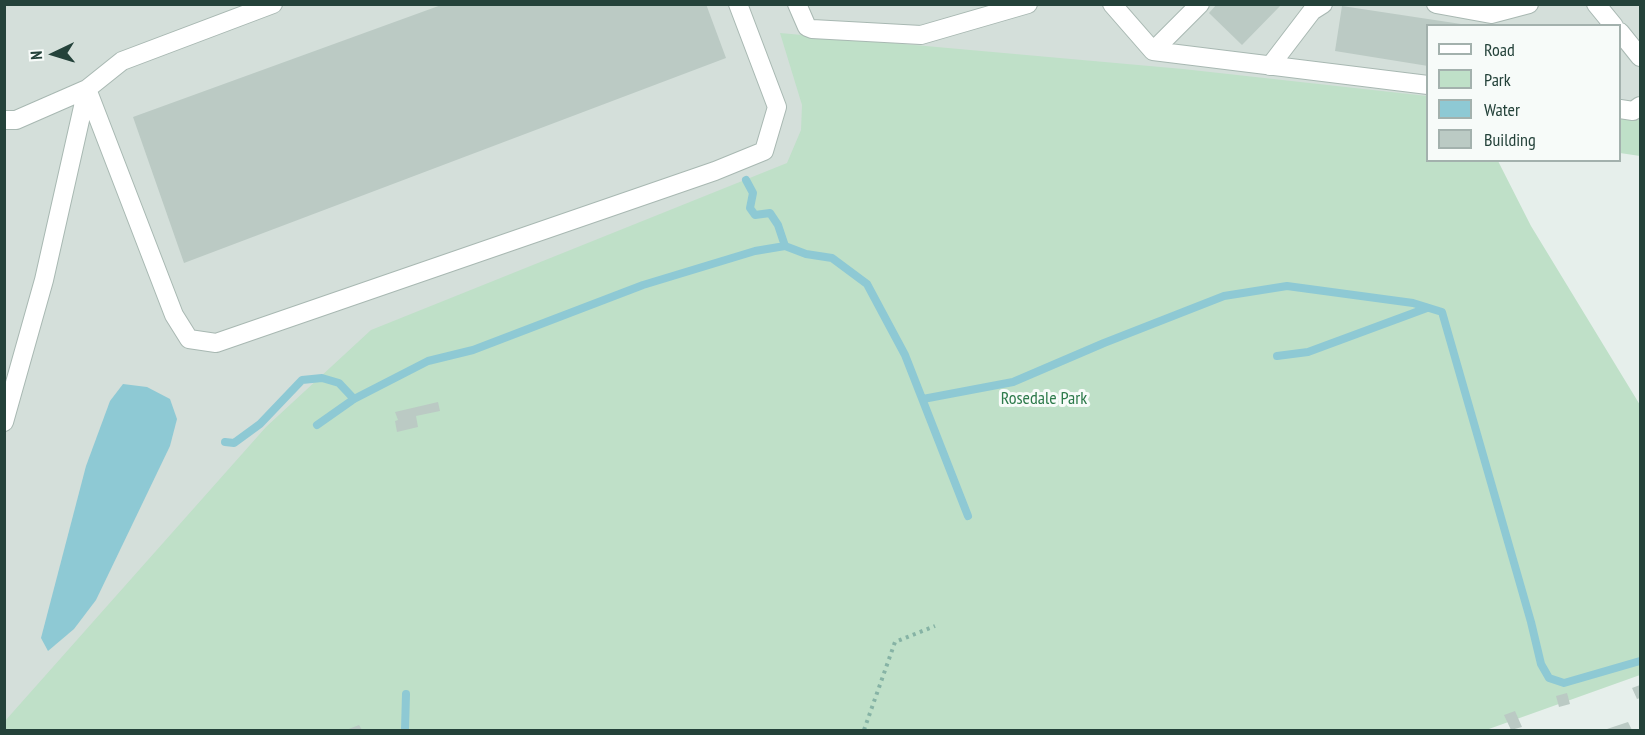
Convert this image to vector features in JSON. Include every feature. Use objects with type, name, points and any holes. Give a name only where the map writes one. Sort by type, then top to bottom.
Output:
[{"type":"lane","points":[[4,120],[16,120],[87,89],[122,61],[273,4]]},
{"type":"lane","points":[[87,89],[174,315],[189,339],[216,343],[704,175],[764,151],[777,107],[738,4]]},
{"type":"lane","points":[[797,4],[802,19],[807,27],[812,29],[921,35],[1028,4]]},
{"type":"lane","points":[[1112,4],[1153,51],[1426,85]]},
{"type":"lane","points":[[1153,51],[1200,4]]},
{"type":"lane","points":[[1270,66],[1312,11],[1323,4]]},
{"type":"lane","points":[[1436,4],[1491,14],[1529,4]]},
{"type":"lane","points":[[1596,4],[1612,24]]},
{"type":"lane","points":[[1621,33],[1641,57]]},
{"type":"lane","points":[[4,422],[44,280],[87,89]]},
{"type":"lane","points":[[1621,109],[1633,111],[1641,106]]},
{"type":"path","points":[[864,730],[895,642],[935,626]]},
{"type":"shaded area","points":[[4,5],[1640,5],[1640,132],[1621,129],[1621,24],[1426,24],[1426,105],[812,106],[803,172],[5,730]]},
{"type":"green space","name":"Rosedale Park","points":[[780,33],[1183,69],[1426,96],[1426,162],[1499,162],[1531,226],[1640,405],[1640,675],[1486,730],[5,730],[5,721],[266,427],[371,330],[787,163],[801,130],[802,105]]},
{"type":"green space","points":[[1621,118],[1640,120],[1640,156],[1621,153]]},
{"type":"water","points":[[123,384],[147,387],[170,399],[177,419],[170,446],[96,600],[74,629],[48,651],[41,638],[86,466],[110,401]]},
{"type":"building","points":[[444,4],[706,4],[726,58],[184,263],[133,117]]},
{"type":"building","points":[[1217,4],[1282,4],[1242,45],[1209,13]]},
{"type":"building","points":[[1342,6],[1461,24],[1426,24],[1426,66],[1335,51]]},
{"type":"building","points":[[438,402],[440,411],[416,416],[418,427],[397,432],[395,421],[398,420],[395,412]]},
{"type":"building","points":[[1640,685],[1640,698],[1637,699],[1632,688]]},
{"type":"building","points":[[1567,693],[1570,704],[1559,707],[1556,696]]},
{"type":"building","points":[[1515,711],[1522,727],[1511,730],[1504,715]]},
{"type":"building","points":[[1628,722],[1632,730],[1604,730]]},
{"type":"building","points":[[359,725],[362,730],[346,730]]},
{"type":"waterway","points":[[746,180],[753,193],[750,208],[755,215],[770,213],[778,225],[785,246]]},
{"type":"waterway","points":[[317,425],[354,399],[428,361],[473,350],[643,285],[755,251],[785,246],[806,254],[832,258],[867,284],[905,355],[968,516]]},
{"type":"waterway","points":[[923,399],[1013,382],[1224,296],[1287,286],[1413,303],[1442,312],[1541,664],[1549,678],[1564,683],[1640,661]]},
{"type":"waterway","points":[[1277,356],[1308,352],[1427,308]]},
{"type":"waterway","points":[[225,442],[234,443],[260,424],[302,380],[322,378],[339,383],[354,399]]},
{"type":"waterway","points":[[405,730],[406,694]]}]
